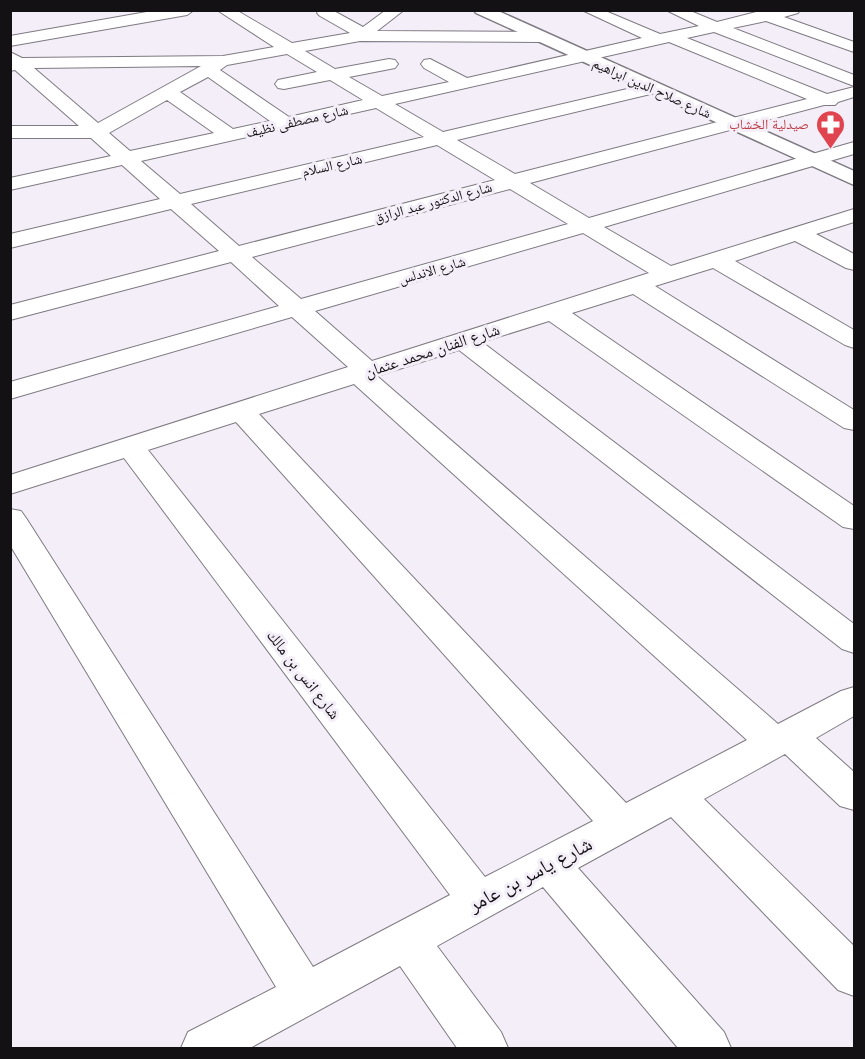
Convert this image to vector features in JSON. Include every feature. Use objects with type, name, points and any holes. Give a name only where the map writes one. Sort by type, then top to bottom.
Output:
[{"type":"street","points":[[112,10],[153,33]]},
{"type":"street","points":[[10,41],[187,10]]},
{"type":"street","points":[[224,10],[668,274]]},
{"type":"street","points":[[364,36],[397,10]]},
{"type":"street","points":[[589,10],[855,112]]},
{"type":"street","points":[[673,10],[855,81]]},
{"type":"street","name":"شارع مصطفى نظيف","points":[[10,184],[716,27],[760,13],[793,10]]},
{"type":"street","name":"شارع صلاح الدين ابراهيم","points":[[489,11],[540,37],[855,179]]},
{"type":"street","points":[[284,84],[397,61],[364,36],[325,12]]},
{"type":"street","points":[[760,13],[855,47]]},
{"type":"street","points":[[18,26],[32,37]]},
{"type":"street","points":[[84,28],[98,40]]},
{"type":"street","points":[[826,37],[855,31]]},
{"type":"street","points":[[13,62],[207,64],[364,36],[540,37]]},
{"type":"street","points":[[439,37],[467,53]]},
{"type":"street","points":[[172,47],[207,64],[286,123]]},
{"type":"street","points":[[13,62],[235,254],[363,372],[781,739],[855,795]]},
{"type":"street","points":[[10,132],[96,132],[168,92],[207,64]]},
{"type":"street","points":[[430,64],[464,83]]},
{"type":"street","points":[[482,64],[502,75]]},
{"type":"street","name":"شارع السلام","points":[[10,241],[653,88]]},
{"type":"street","points":[[168,92],[230,136]]},
{"type":"street","name":"شارع الدكتور عبد الرازق","points":[[10,313],[855,92]]},
{"type":"street","name":"شارع الاندلس","points":[[10,391],[855,148]]},
{"type":"street","name":"شارع الفنان محمد عثمان","points":[[10,485],[855,215]]},
{"type":"street","points":[[797,233],[855,263]]},
{"type":"street","points":[[715,260],[855,340]]},
{"type":"street","points":[[636,285],[855,422]]},
{"type":"street","points":[[552,311],[855,520]]},
{"type":"street","points":[[462,340],[855,641]]},
{"type":"street","points":[[241,411],[621,825]]},
{"type":"street","name":"شارع انس بن مالك","points":[[130,446],[479,901]]},
{"type":"street","points":[[10,518],[305,994]]},
{"type":"street","name":"شارع ياسر بن عامر","points":[[217,1046],[305,994],[855,700]]},
{"type":"street","points":[[675,795],[855,976]]},
{"type":"street","points":[[549,864],[707,1048]]},
{"type":"street","points":[[407,940],[484,1048]]},
{"type":"place","name":"صيدلية الخشاب","points":[[830,150]]}]
